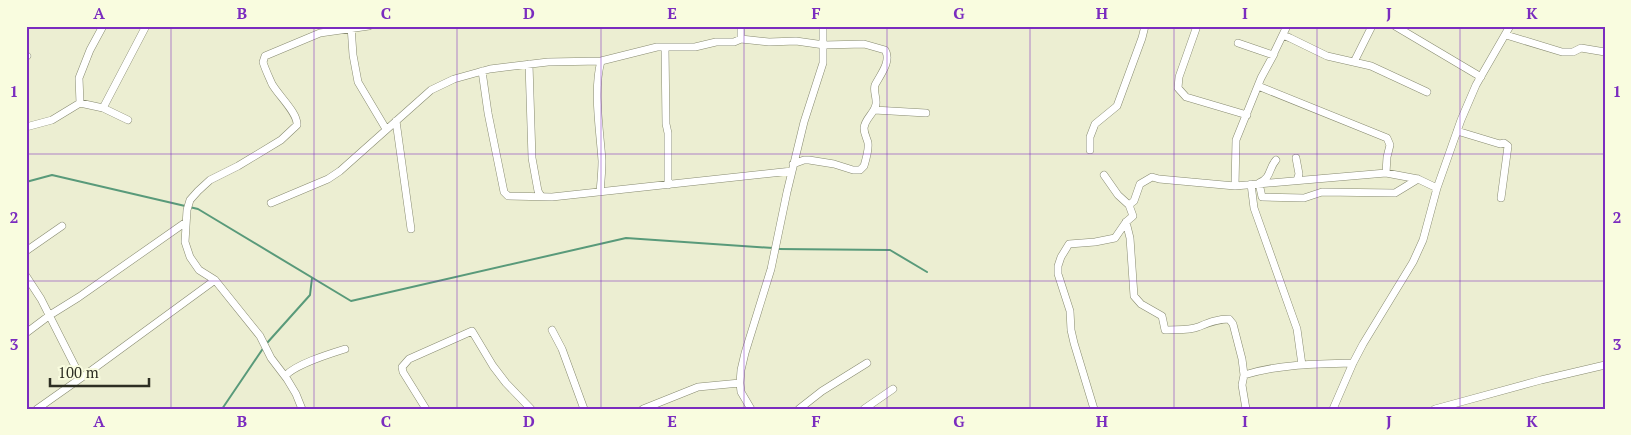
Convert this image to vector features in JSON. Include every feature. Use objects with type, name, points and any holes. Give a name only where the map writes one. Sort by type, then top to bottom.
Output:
[{"type":"street","points":[[80,103],[79,78],[90,50],[103,26]]},
{"type":"street","points":[[103,108],[146,26]]},
{"type":"street","points":[[302,409],[296,394],[271,358],[260,336],[215,280],[199,270],[190,257],[185,242],[187,210],[190,200],[210,180],[238,166],[281,140],[297,125],[296,117],[273,86],[262,62],[265,56],[328,30],[369,26]]},
{"type":"street","points":[[741,26],[741,39]]},
{"type":"street","points":[[751,409],[741,392],[740,382],[745,353],[771,269],[792,168],[804,122],[823,63],[824,26]]},
{"type":"street","points":[[1090,150],[1090,137],[1095,124],[1117,106],[1145,26]]},
{"type":"street","points":[[1197,26],[1179,77],[1178,88],[1186,96],[1246,115]]},
{"type":"street","points":[[1235,186],[1236,140],[1258,86],[1287,26]]},
{"type":"street","points":[[1354,62],[1372,26]]},
{"type":"street","points":[[1395,26],[1481,77]]},
{"type":"street","points":[[1333,409],[1353,363],[1413,262],[1423,240],[1437,188],[1457,131],[1481,77],[1510,26]]},
{"type":"street","points":[[352,28],[353,55],[358,82],[386,129]]},
{"type":"street","points":[[1283,35],[1328,56],[1371,66],[1427,92]]},
{"type":"street","points":[[1506,35],[1562,52],[1573,52],[1581,48],[1605,52]]},
{"type":"street","points":[[271,203],[328,179],[357,157],[431,90],[454,79],[482,71],[529,64],[601,61],[657,47],[695,47],[716,42],[734,42],[741,39],[769,42],[796,41],[824,45],[864,44],[885,50],[887,53],[887,60],[881,77],[874,89],[876,104],[864,128],[868,146],[862,168],[854,170],[834,164],[804,160],[792,168],[779,172],[748,177],[531,198],[508,196],[504,192],[488,113],[482,71]]},
{"type":"street","points":[[1238,43],[1274,54]]},
{"type":"street","points":[[665,47],[668,185]]},
{"type":"street","points":[[600,192],[602,163],[598,97],[601,61]]},
{"type":"street","points":[[529,64],[532,158],[538,191],[541,196]]},
{"type":"street","points":[[1258,86],[1387,138],[1390,145],[1386,157],[1386,173]]},
{"type":"street","points":[[26,127],[52,120],[80,103],[103,108],[128,120]]},
{"type":"street","points":[[874,110],[926,113]]},
{"type":"street","points":[[396,121],[411,229]]},
{"type":"street","points":[[1457,131],[1500,144],[1504,143],[1508,146],[1501,198]]},
{"type":"street","points":[[1296,158],[1299,174],[1297,180]]},
{"type":"street","points":[[1259,183],[1269,176],[1272,164],[1276,160]]},
{"type":"street","points":[[1129,204],[1134,201],[1140,184],[1152,177],[1159,180],[1235,186],[1386,173],[1418,178],[1437,188]]},
{"type":"street","points":[[1094,409],[1074,343],[1070,312],[1058,274],[1058,266],[1069,244],[1115,238],[1126,222],[1133,216],[1129,204],[1118,194],[1104,175]]},
{"type":"street","points":[[1259,183],[1262,197],[1304,198],[1322,192],[1395,193],[1418,178]]},
{"type":"street","points":[[1251,184],[1254,208],[1297,329],[1302,365]]},
{"type":"street","points":[[26,333],[186,222]]},
{"type":"street","points":[[1126,222],[1130,238],[1134,296],[1141,304],[1162,316],[1165,330],[1197,328],[1205,323],[1229,319],[1233,324],[1242,359],[1244,375],[1242,385],[1246,409]]},
{"type":"street","points":[[26,251],[62,226]]},
{"type":"street","points":[[26,276],[50,315],[82,378]]},
{"type":"street","points":[[37,409],[215,280]]},
{"type":"street","points":[[552,330],[562,349],[584,409]]},
{"type":"street","points":[[426,409],[403,372],[404,364],[408,359],[472,331],[493,366],[506,383],[531,409]]},
{"type":"street","points":[[285,376],[289,371],[320,357],[345,349]]},
{"type":"street","points":[[799,409],[822,391],[867,363]]},
{"type":"street","points":[[1244,375],[1259,370],[1302,365],[1353,363]]},
{"type":"street","points":[[1435,409],[1541,380],[1605,365]]},
{"type":"street","points":[[644,409],[698,387],[740,382]]},
{"type":"street","points":[[864,409],[893,389]]},
{"type":"waterway","points":[[26,182],[52,175],[198,209],[351,301],[626,238],[773,248]]},
{"type":"waterway","points":[[778,249],[890,250],[927,272]]},
{"type":"waterway","points":[[267,343],[310,295],[312,278]]},
{"type":"waterway","points":[[222,409],[264,347]]}]
